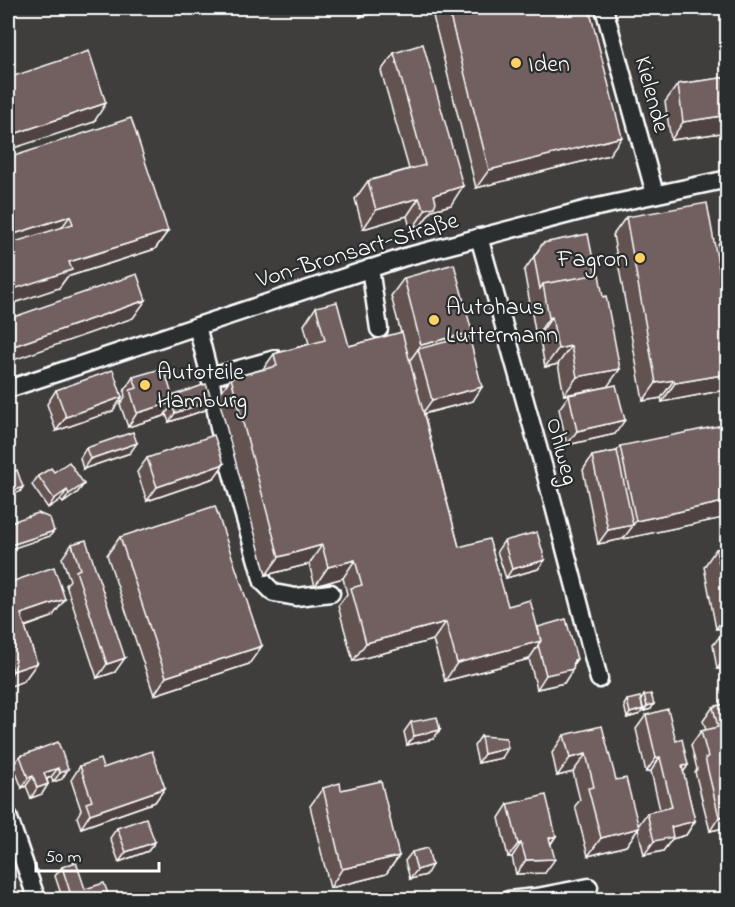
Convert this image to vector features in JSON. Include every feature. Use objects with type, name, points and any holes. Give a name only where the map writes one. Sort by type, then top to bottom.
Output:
[{"type":"street","name":"Kielende","points":[[604,8],[655,194]]},
{"type":"street","name":"Von-Bronsart-Straße","points":[[8,389],[370,268],[479,237],[655,194],[728,179]]},
{"type":"street","name":"Ohlweg","points":[[479,237],[545,472],[599,679]]},
{"type":"street","points":[[370,268],[379,330]]},
{"type":"street","points":[[197,326],[210,377],[219,428],[263,582],[274,593],[296,597],[331,593]]},
{"type":"street","points":[[210,377],[275,359]]},
{"type":"street","points":[[8,816],[37,900]]},
{"type":"street","points":[[508,900],[589,887]]},
{"type":"shaded area","points":[[8,8],[727,8],[727,899],[8,899]]},
{"type":"building","points":[[448,8],[589,8],[622,137],[489,170]]},
{"type":"building","points":[[423,44],[463,186],[434,195],[436,202],[434,207],[426,209],[419,198],[376,210],[368,181],[425,165],[394,53]]},
{"type":"building","points":[[89,51],[106,103],[8,136],[8,78]]},
{"type":"building","points":[[728,77],[728,115],[683,122],[678,84]]},
{"type":"building","points":[[131,118],[168,231],[69,262],[72,270],[8,291],[8,244],[73,224],[70,216],[8,236],[8,158]]},
{"type":"building","points":[[707,203],[728,319],[728,374],[675,383],[674,380],[656,383],[626,217]]},
{"type":"building","points":[[588,234],[596,275],[543,284],[540,289],[534,257],[543,243]]},
{"type":"building","points":[[454,264],[472,332],[421,345],[404,278]]},
{"type":"building","points":[[137,274],[146,300],[8,348],[8,319]]},
{"type":"building","points":[[599,274],[603,297],[606,296],[620,369],[577,377],[571,346],[558,349],[543,284]]},
{"type":"building","points":[[337,302],[349,346],[402,332],[459,547],[489,539],[508,606],[530,600],[541,641],[457,663],[446,622],[366,643],[351,588],[362,585],[355,560],[328,567],[322,545],[279,557],[231,378],[277,366],[274,354],[325,340],[316,307]]},
{"type":"building","points":[[469,336],[482,387],[432,400],[418,349]]},
{"type":"building","points":[[164,368],[174,402],[137,413],[130,390],[137,388],[133,377]]},
{"type":"building","points":[[113,370],[122,397],[66,417],[56,390]]},
{"type":"building","points":[[206,384],[212,400],[175,413],[172,396]]},
{"type":"building","points":[[616,385],[625,420],[577,431],[569,395]]},
{"type":"building","points":[[728,424],[728,501],[636,521],[620,446]]},
{"type":"building","points":[[133,432],[137,443],[90,459],[86,448]]},
{"type":"building","points":[[214,435],[224,464],[157,487],[147,458]]},
{"type":"building","points":[[617,451],[633,525],[608,530],[592,456]]},
{"type":"building","points":[[69,462],[84,484],[69,494],[67,490],[54,499],[38,476],[51,468],[54,472]]},
{"type":"building","points":[[17,470],[23,487],[8,493],[8,473]]},
{"type":"building","points":[[215,506],[262,646],[166,677],[120,537]]},
{"type":"building","points":[[38,513],[50,518],[54,531],[8,546],[8,523]]},
{"type":"building","points":[[537,532],[545,560],[512,569],[504,541]]},
{"type":"building","points":[[86,540],[125,658],[107,664],[76,571],[80,569],[72,544]]},
{"type":"building","points":[[728,547],[728,607],[716,549]]},
{"type":"building","points":[[54,567],[65,599],[21,614],[37,663],[13,671],[8,655],[8,583]]},
{"type":"building","points":[[566,619],[577,659],[574,660],[573,669],[546,675],[538,645],[541,641],[538,627]]},
{"type":"building","points":[[728,634],[728,659],[724,660],[720,636]]},
{"type":"building","points":[[651,694],[654,704],[647,706],[644,695]]},
{"type":"building","points":[[640,697],[643,709],[630,713],[627,700]]},
{"type":"building","points":[[728,703],[728,815],[719,817],[701,731],[718,727],[713,707]]},
{"type":"building","points":[[668,709],[676,741],[682,739],[688,765],[682,766],[695,821],[671,827],[673,837],[654,841],[647,813],[672,807],[660,757],[656,758],[646,715]]},
{"type":"building","points":[[437,717],[440,730],[414,736],[411,722]]},
{"type":"building","points":[[602,726],[616,780],[626,778],[639,828],[601,838],[588,788],[594,787],[586,754],[570,758],[564,735]]},
{"type":"building","points":[[481,736],[506,738],[508,748],[484,754]]},
{"type":"building","points":[[58,742],[68,769],[60,773],[58,768],[44,773],[48,784],[37,788],[33,776],[28,778],[20,756]]},
{"type":"building","points":[[152,751],[165,788],[90,814],[86,803],[92,801],[80,766],[100,759],[103,768]]},
{"type":"building","points":[[381,781],[399,856],[342,869],[323,788],[340,783],[341,790]]},
{"type":"building","points":[[546,795],[556,836],[549,838],[555,859],[526,860],[521,843],[518,844],[508,804]]},
{"type":"building","points":[[146,818],[155,842],[126,852],[117,828]]},
{"type":"building","points":[[428,848],[432,865],[417,870],[412,852]]},
{"type":"building","points":[[76,862],[85,889],[104,883],[110,899],[75,900],[74,895],[71,895],[62,867]]},
{"type":"building","points":[[554,892],[560,900],[546,900]]},
{"type":"place","name":"Iden","points":[[516,63]]},
{"type":"place","name":"Fagron","points":[[640,258]]},
{"type":"place","name":"Autohaus Luttermann","points":[[434,320]]},
{"type":"place","name":"Autoteile Hamburg","points":[[145,385]]}]
